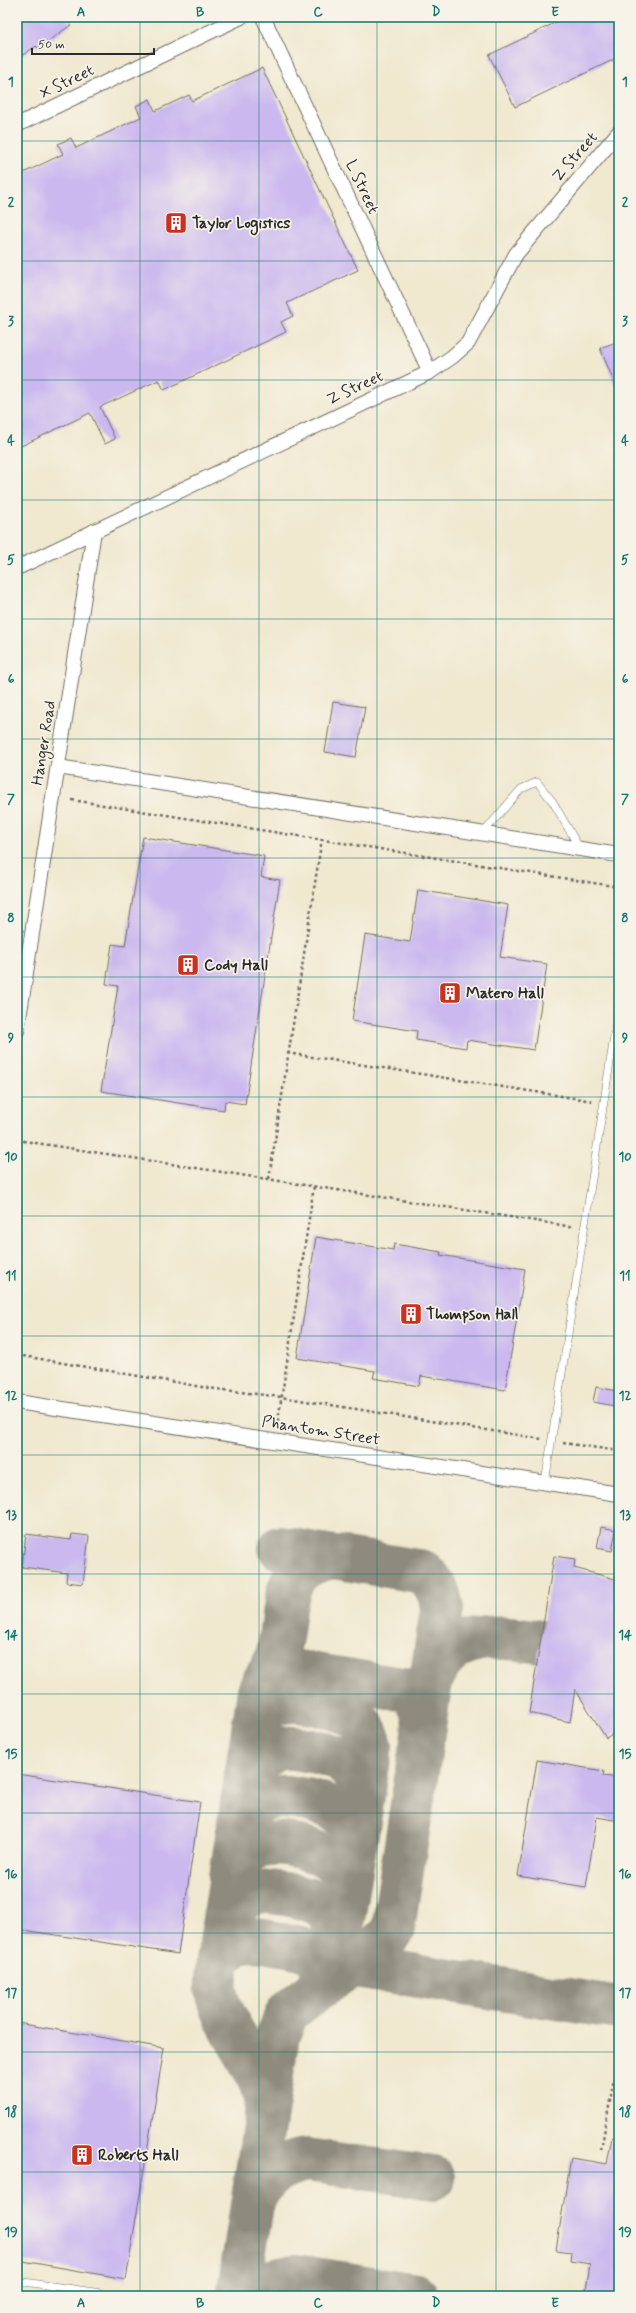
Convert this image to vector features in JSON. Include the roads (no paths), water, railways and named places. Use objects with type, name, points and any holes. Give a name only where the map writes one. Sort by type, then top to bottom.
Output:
[{"type":"street","name":"X Street","points":[[17,125],[241,17]]},
{"type":"street","name":"L Street","points":[[263,17],[430,372]]},
{"type":"street","name":"Z Street","points":[[17,568],[430,372],[452,357],[468,343],[516,254],[619,132]]},
{"type":"street","name":"Hanger Road","points":[[17,1031],[94,531]]},
{"type":"street","points":[[58,767],[619,855]]},
{"type":"street","name":"Phantom Street","points":[[17,1402],[619,1494]]},
{"type":"lane","points":[[482,834],[521,789],[538,782],[553,802],[580,849]]},
{"type":"lane","points":[[545,1483],[619,1004]]},
{"type":"lane","points":[[17,2281],[101,2293]]},
{"type":"place","name":"Taylor Logistics","points":[[176,223]]},
{"type":"place","name":"Cody Hall","points":[[188,965]]},
{"type":"place","name":"Matero Hall","points":[[450,993]]},
{"type":"place","name":"Thompson Hall","points":[[411,1314]]},
{"type":"place","name":"Roberts Hall","points":[[82,2155]]}]
